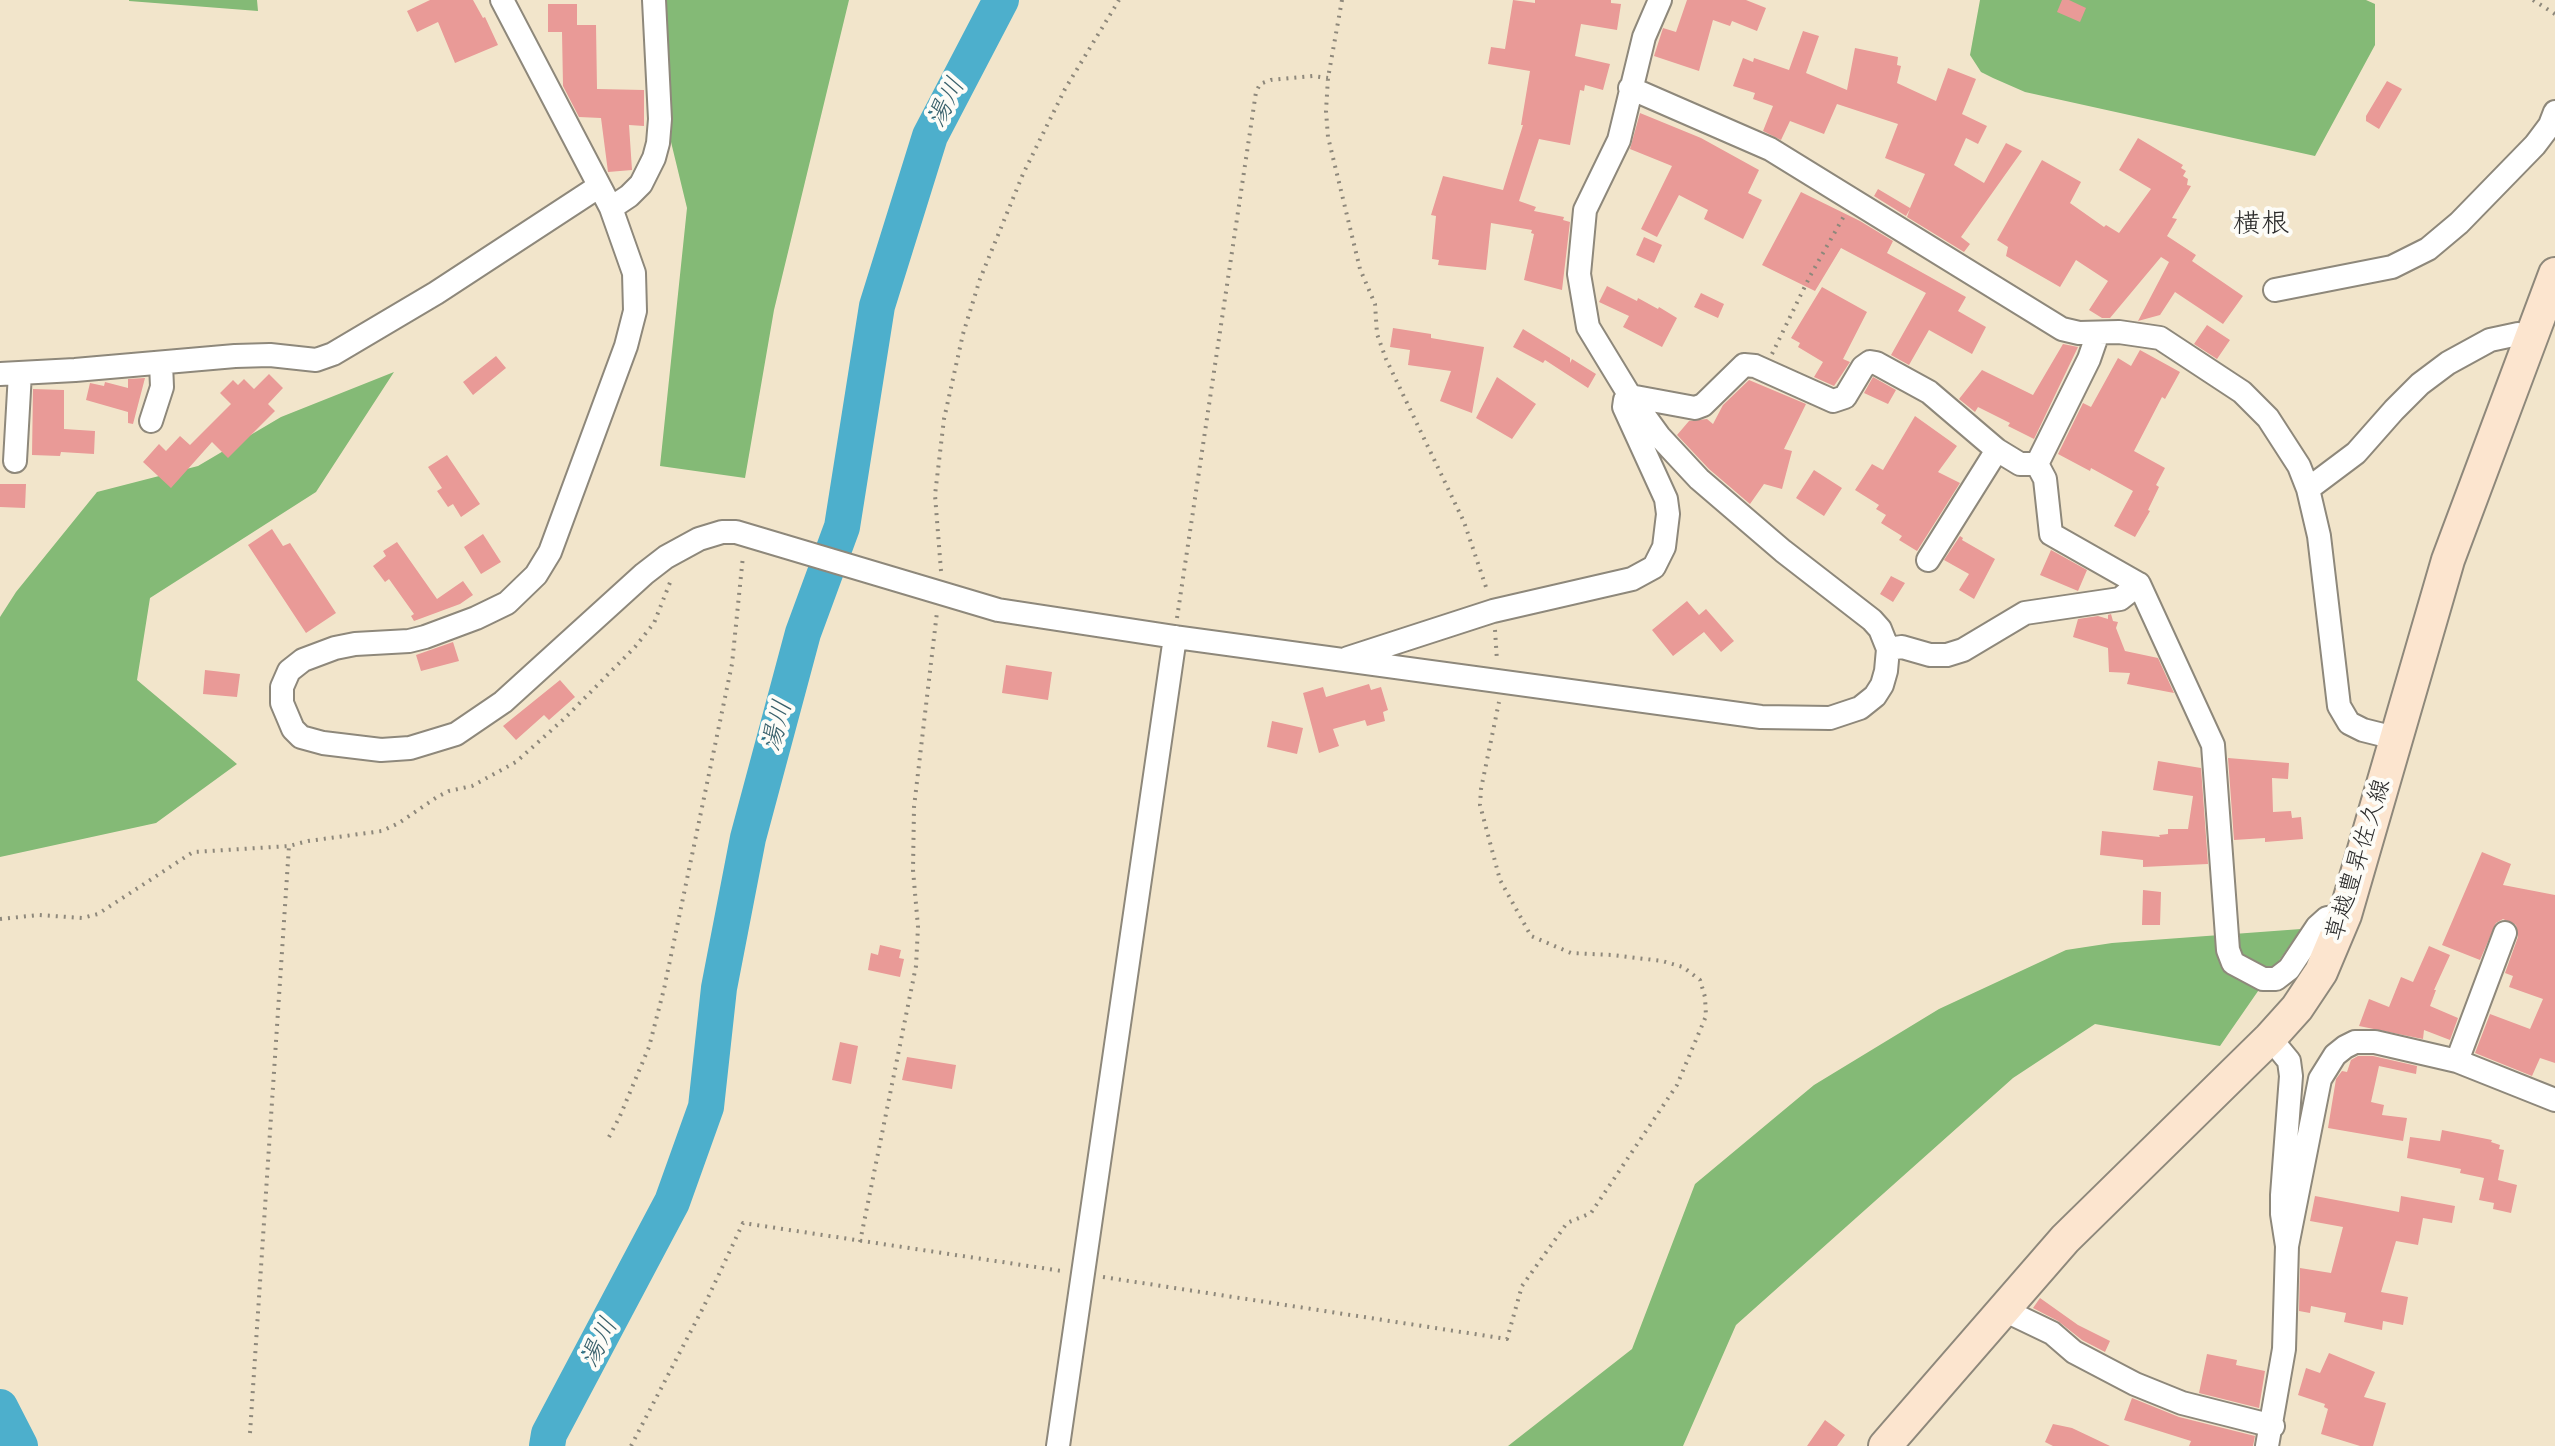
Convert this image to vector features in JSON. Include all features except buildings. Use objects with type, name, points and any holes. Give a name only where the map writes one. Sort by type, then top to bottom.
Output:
[{"type":"main road","name":"草越豊昇佐久線","points":[[1885,1446],[2065,1239],[2270,1038],[2297,1008],[2321,972],[2345,915],[2448,560],[2555,274]]},
{"type":"street","points":[[502,0],[611,208],[634,273],[635,311],[626,346],[550,552],[543,563],[524,589],[507,603],[476,618],[409,641],[335,648],[303,660],[289,671],[282,687],[285,715],[301,737],[323,743],[381,750],[410,748],[456,734],[503,702],[666,557],[710,535],[736,532],[998,610],[1761,717],[1830,718],[1860,708],[1875,696],[1886,671],[1886,639],[1872,620],[1783,551],[1699,479],[1659,436],[1630,396],[1588,327],[1579,260],[1585,210],[1619,140],[1644,37],[1660,0]]},
{"type":"street","points":[[611,208],[641,184],[658,143],[660,119],[654,0]]},
{"type":"street","points":[[1630,88],[1770,149],[2062,329],[2160,338],[2242,392],[2268,418],[2299,466],[2308,489],[2319,536],[2339,706],[2349,723],[2395,738]]},
{"type":"street","points":[[2275,290],[2392,267],[2428,249],[2459,223],[2535,145],[2550,125],[2555,112]]},
{"type":"street","points":[[15,461],[10,373],[235,356],[270,355],[316,360],[333,354],[436,293],[598,187]]},
{"type":"street","points":[[2037,464],[2089,359],[2098,333]]},
{"type":"street","points":[[2308,489],[2356,453],[2420,384],[2448,363],[2490,340],[2518,334],[2531,336]]},
{"type":"street","points":[[1343,660],[1493,611],[1632,579],[1654,567],[1659,560],[1667,529],[1666,499],[1624,407],[1625,400],[1630,396],[1695,408],[1703,405],[1744,365],[1764,370],[1833,401],[1845,397],[1863,367],[1870,362],[1876,363],[1929,392],[1997,450],[2020,464],[2037,464]]},
{"type":"street","points":[[151,421],[162,387],[161,363]]},
{"type":"street","points":[[1928,560],[1997,450]]},
{"type":"street","points":[[2037,464],[2045,479],[2051,534],[2139,584],[2213,745],[2228,950],[2233,963],[2263,979],[2276,979],[2289,969],[2317,927],[2327,918],[2345,915]]},
{"type":"street","points":[[1888,649],[1902,647],[1930,655],[1947,655],[1963,650],[2025,613],[2120,599],[2139,584]]},
{"type":"street","points":[[1058,1446],[1175,637]]},
{"type":"street","points":[[2457,1061],[2505,933]]},
{"type":"street","points":[[2270,1038],[2291,1068],[2282,1195],[2287,1246]]},
{"type":"street","points":[[2004,1310],[2052,1333],[2074,1352],[2135,1384],[2270,1436],[2284,1349],[2287,1246],[2320,1079],[2335,1055],[2355,1042],[2375,1042],[2457,1061],[2555,1100]]},
{"type":"path","points":[[860,1242],[916,966],[918,927],[913,870],[914,807],[933,591],[941,572],[935,495],[944,419],[980,279],[1023,174],[1065,89],[1119,0]]},
{"type":"path","points":[[631,1446],[704,1306],[743,1223],[1507,1339],[1522,1286],[1567,1223],[1591,1213],[1677,1085],[1706,1016],[1700,980],[1683,967],[1662,961],[1571,953],[1531,936],[1500,880],[1480,805],[1499,709],[1493,611],[1464,522],[1386,359],[1377,334],[1375,304],[1360,269],[1328,137],[1328,78],[1342,0]]},
{"type":"path","points":[[2533,0],[2555,14]]},
{"type":"path","points":[[1175,637],[1256,92],[1260,84],[1271,80],[1313,76],[1328,78]]},
{"type":"path","points":[[1764,370],[1810,276],[1853,200]]},
{"type":"path","points":[[609,1137],[649,1047],[664,989],[732,664],[749,535]]},
{"type":"path","points":[[0,919],[39,915],[82,918],[98,914],[193,852],[289,846],[382,831],[449,791],[472,786],[516,762],[565,718],[635,647],[654,623],[672,577],[671,565],[666,557]]},
{"type":"path","points":[[250,1433],[289,846]]},
{"type":"green space","points":[[257,0],[258,11],[129,1]]},
{"type":"green space","points":[[657,0],[849,0],[774,310],[745,478],[660,466],[687,208],[656,80]]},
{"type":"green space","points":[[1980,0],[2366,0],[2375,4],[2375,45],[2315,156],[2025,92],[1993,78],[1981,72],[1970,55]]},
{"type":"green space","points":[[394,372],[316,492],[150,598],[137,680],[237,764],[156,823],[0,857],[0,617],[16,592],[97,492],[198,466],[281,417]]},
{"type":"green space","points":[[2301,929],[2220,1046],[2095,1024],[2013,1078],[1736,1325],[1683,1446],[1508,1446],[1632,1349],[1695,1184],[1814,1085],[1939,1009],[2066,950],[2112,943]]},
{"type":"waterway","name":"湯川","points":[[547,1446],[549,1434],[672,1202],[706,1107],[719,988],[748,838],[803,633],[842,527],[877,306],[930,136],[1001,0]]},
{"type":"waterway","name":"湯川","points":[[0,1407],[20,1446]]},
{"type":"district","name":"横根","points":[[2261,225]]}]
